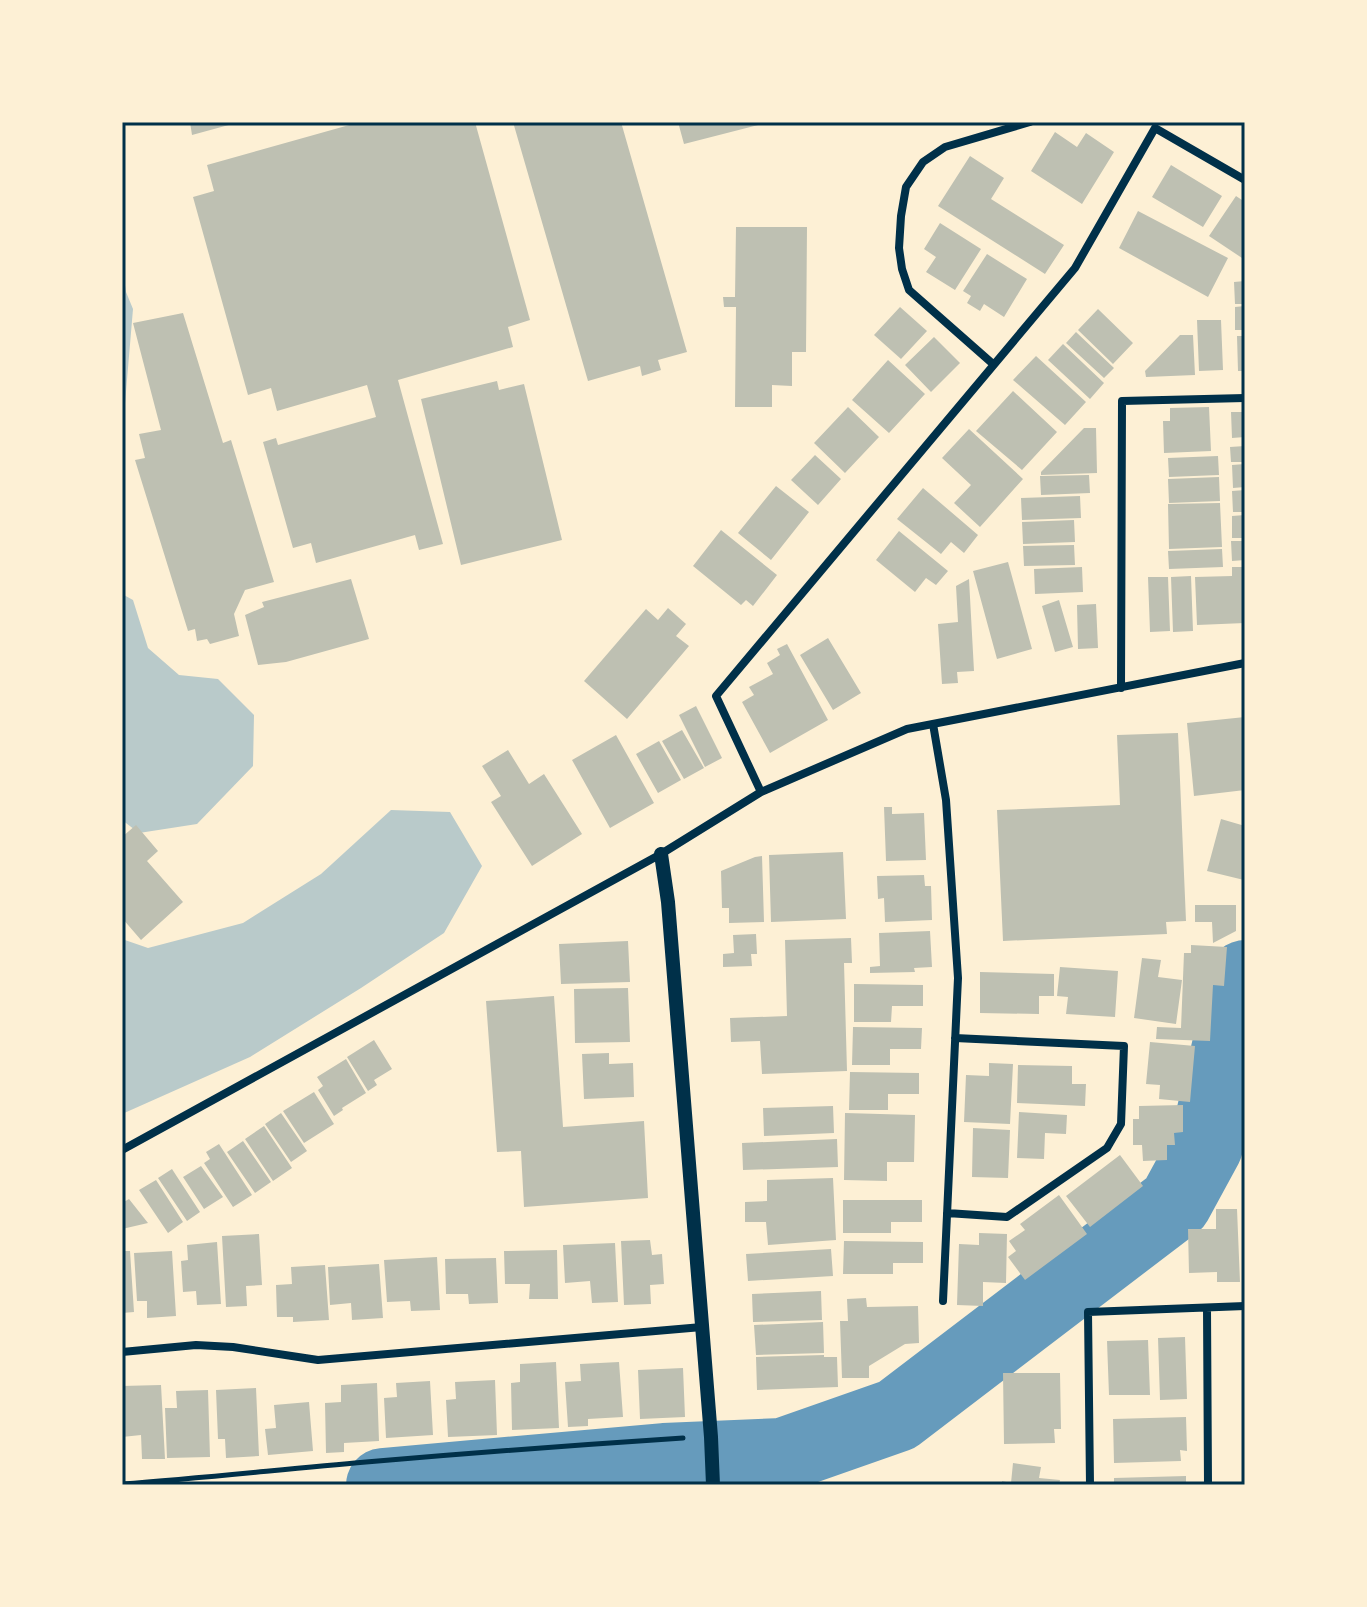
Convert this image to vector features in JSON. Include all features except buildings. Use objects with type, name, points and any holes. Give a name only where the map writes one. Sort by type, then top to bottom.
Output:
[{"type":"street","points":[[993,364],[909,290],[899,248],[901,216],[906,187],[923,162],[945,147],[1030,122]]},
{"type":"street","points":[[1143,122],[1245,180]]},
{"type":"street","points":[[761,792],[716,696],[1075,268],[1155,128]]},
{"type":"street","points":[[1121,688],[1122,401],[1245,398]]},
{"type":"street","points":[[122,1150],[661,854],[761,792],[907,729],[1245,663]]},
{"type":"street","points":[[933,724],[946,800],[958,978],[943,1301]]},
{"type":"street","points":[[661,854],[668,902],[713,1485]]},
{"type":"street","points":[[947,1213],[1007,1217],[1107,1148],[1121,1124],[1124,1046],[955,1038]]},
{"type":"street","points":[[1090,1485],[1088,1312],[1245,1306]]},
{"type":"street","points":[[1207,1308],[1208,1485]]},
{"type":"street","points":[[122,1352],[196,1345],[233,1347],[318,1360],[702,1327]]},
{"type":"path","points":[[122,1484],[486,1452],[711,1437]]},
{"type":"shaded area","points":[[122,265],[126,292],[133,309],[122,417]]},
{"type":"shaded area","points":[[122,594],[133,600],[148,648],[179,675],[218,679],[254,715],[253,766],[197,824],[139,833],[122,820]]},
{"type":"shaded area","points":[[391,810],[450,812],[482,866],[444,933],[250,1057],[122,1114],[122,939],[148,948],[243,923],[321,874]]},
{"type":"waterway","points":[[383,1485],[664,1460],[783,1455],[897,1415],[1175,1203],[1206,1146],[1245,977]]}]
